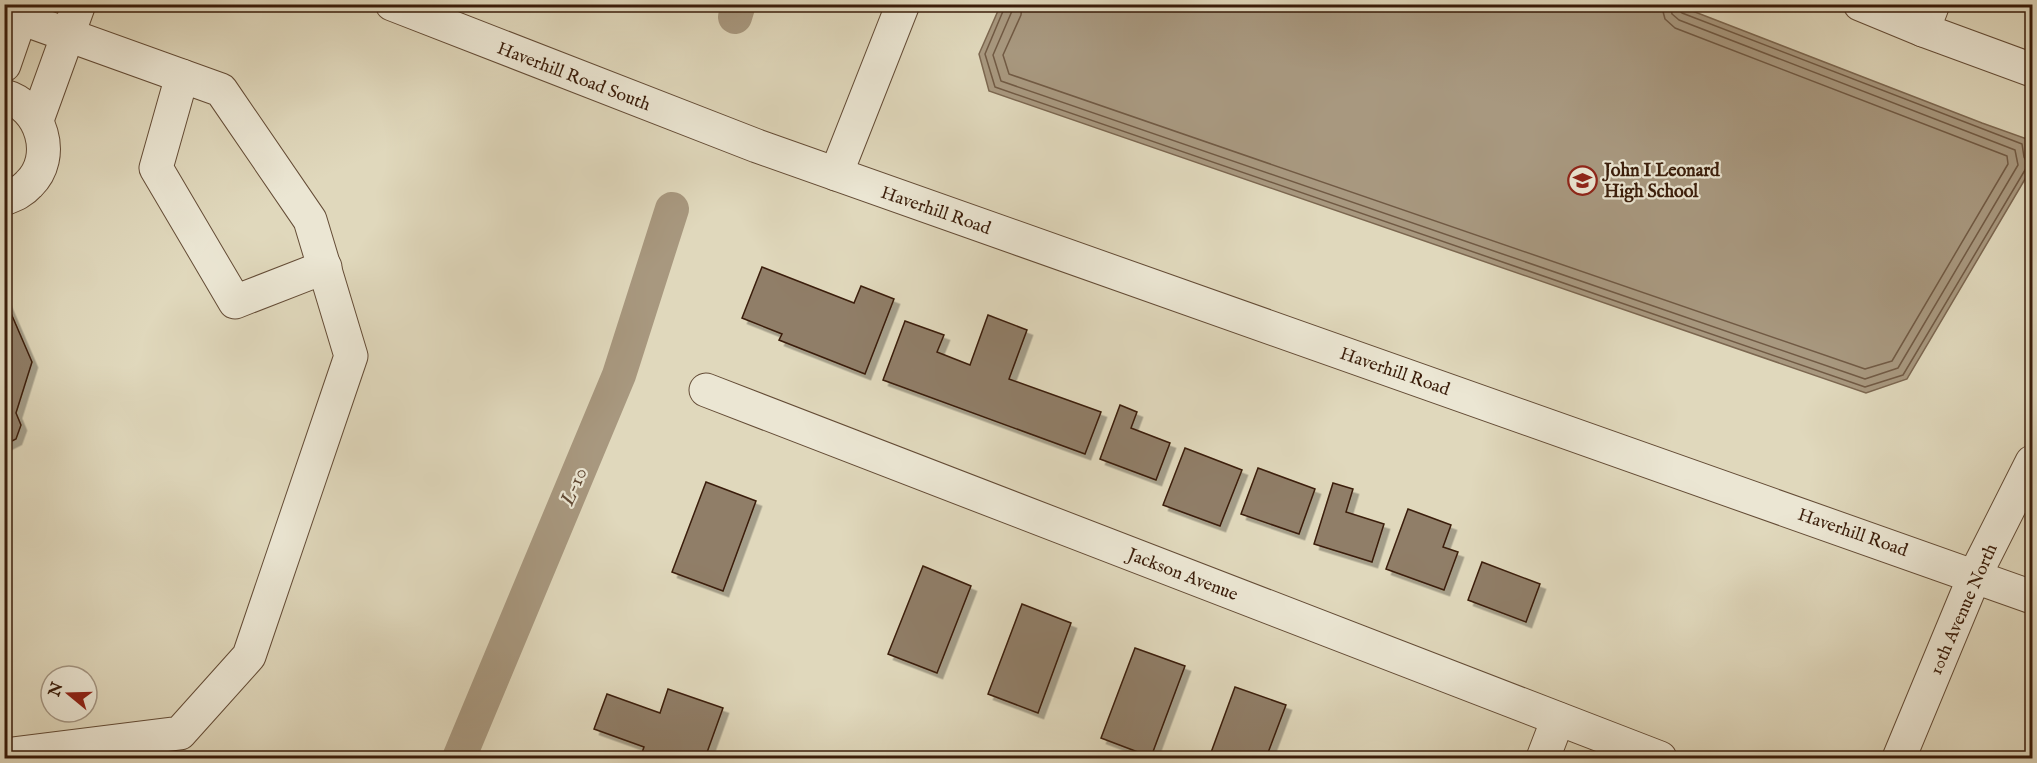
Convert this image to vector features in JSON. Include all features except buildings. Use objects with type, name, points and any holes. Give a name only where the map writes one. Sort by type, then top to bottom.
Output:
[{"type":"street","name":"Haverhill Road South","points":[[392,4],[756,146]]},
{"type":"street","points":[[836,174],[903,4]]},
{"type":"street","points":[[1860,4],[1928,17],[2032,70]]},
{"type":"street","points":[[4,65],[16,11],[73,19],[182,76],[221,90],[310,220],[351,356],[249,656],[180,733],[4,755]]},
{"type":"street","points":[[37,120],[73,19]]},
{"type":"street","points":[[182,76],[156,168],[235,302],[324,267]]},
{"type":"street","points":[[4,96],[26,107],[37,120],[43,136],[44,153],[39,169],[30,184],[17,194],[4,199]]},
{"type":"street","name":"Haverhill Road","points":[[756,146],[2032,597]]},
{"type":"street","name":"Jackson Avenue","points":[[706,390],[1660,759]]},
{"type":"street","name":"10th Avenue North","points":[[1899,759],[1975,575],[2032,462]]},
{"type":"street","points":[[1543,759],[1558,719]]},
{"type":"water","name":"John I Leonard High School","points":[[1001,4],[1677,5],[2027,139],[2031,169],[1907,379],[1866,393],[989,91],[979,54]]},
{"type":"waterway","name":"L-10","points":[[735,17],[739,4]]},
{"type":"waterway","name":"L-10","points":[[459,758],[619,375],[672,209]]},
{"type":"place","name":"John I Leonard High School","points":[[1583,180]]}]
